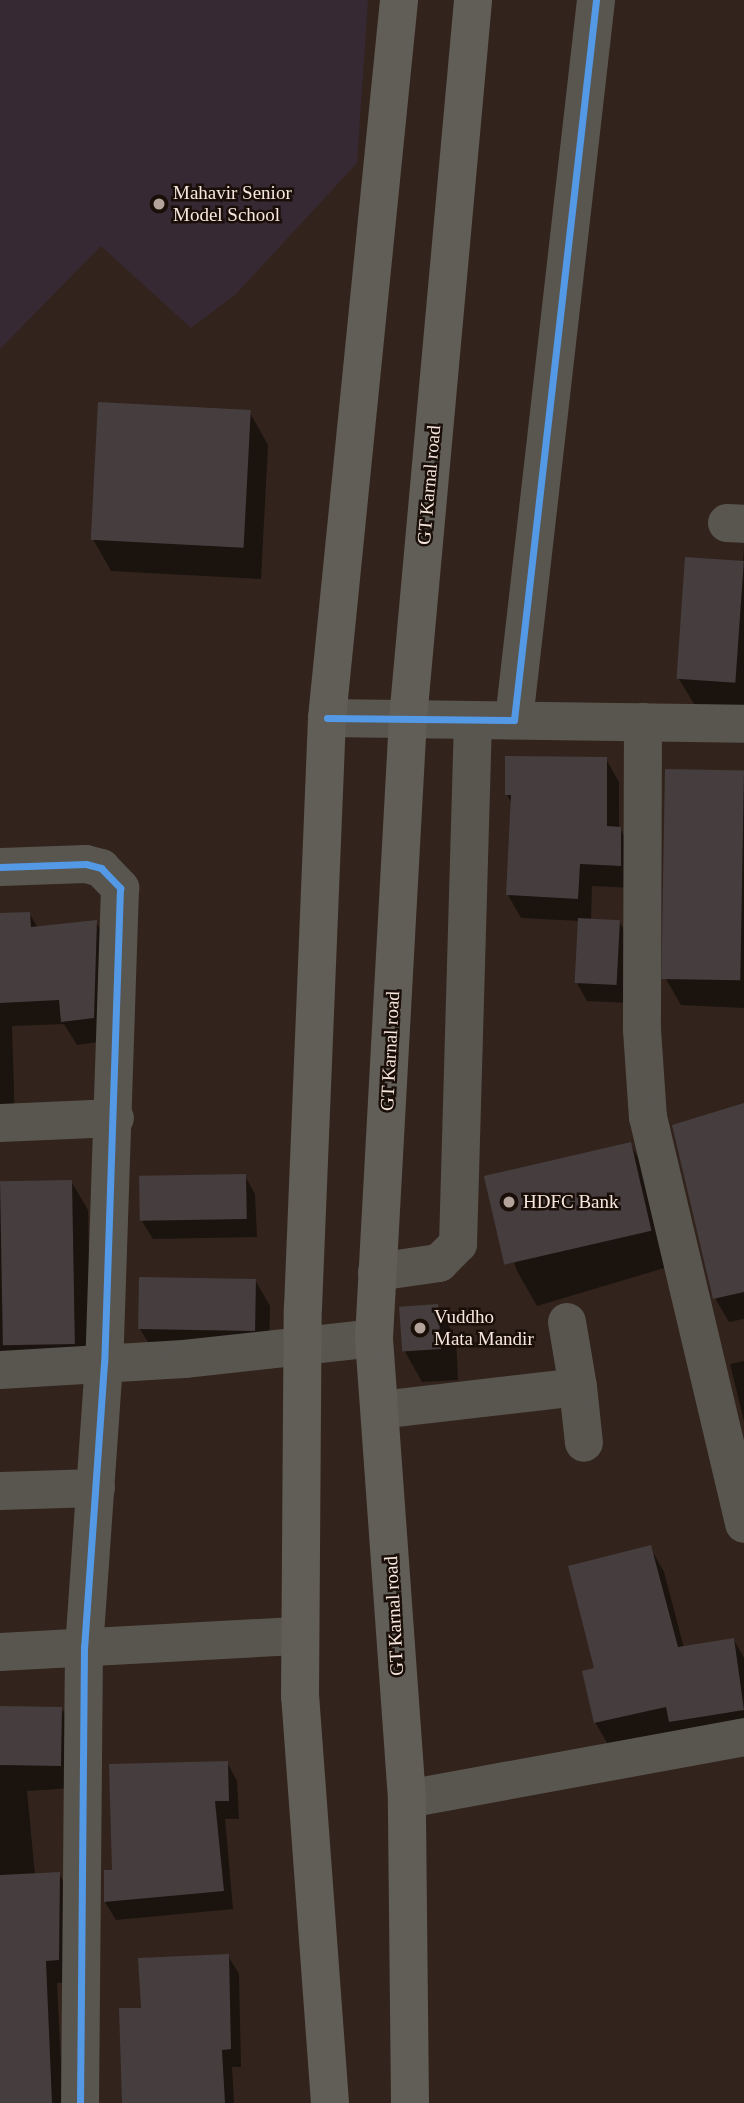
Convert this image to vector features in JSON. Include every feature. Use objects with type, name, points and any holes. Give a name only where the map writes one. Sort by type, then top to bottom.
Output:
[{"type":"main road","points":[[330,2103],[300,1696],[302,1344],[327,718],[399,0]]},
{"type":"main road","name":"GT Karnal road","points":[[410,2103],[407,1799],[374,1338],[408,719],[473,0]]},
{"type":"street","points":[[514,720],[596,0]]},
{"type":"street","points":[[327,718],[744,724]]},
{"type":"street","points":[[377,1272],[439,1263],[457,1244],[473,720]]},
{"type":"street","points":[[643,722],[642,1030],[648,1117],[744,1524]]},
{"type":"street","points":[[0,867],[86,864],[101,868],[120,888],[115,1118],[104,1363],[84,1646],[80,2103]]},
{"type":"street","points":[[0,1123],[115,1118]]},
{"type":"street","points":[[567,1322],[584,1443]]},
{"type":"street","points":[[0,1370],[374,1338]]},
{"type":"street","points":[[380,1410],[578,1387]]},
{"type":"street","points":[[0,1491],[96,1488]]},
{"type":"street","points":[[0,1651],[300,1636]]},
{"type":"street","points":[[407,1799],[744,1737]]},
{"type":"shaded area","name":"Mahavir Senior Model School","points":[[0,0],[368,0],[357,163],[236,294],[191,328],[101,246],[0,349]]},
{"type":"building","points":[[98,402],[251,410],[244,548],[91,540]]},
{"type":"building","points":[[685,557],[744,561],[735,683],[676,679]]},
{"type":"building","points":[[505,756],[607,757],[607,826],[621,827],[621,866],[580,864],[578,899],[506,895],[511,795],[505,795]]},
{"type":"building","points":[[665,769],[744,770],[740,980],[661,979]]},
{"type":"building","points":[[30,912],[31,927],[97,920],[94,1018],[61,1022],[59,1000],[0,1003],[0,913]]},
{"type":"building","points":[[578,918],[620,920],[617,985],[575,983]]},
{"type":"building","points":[[744,1103],[744,1292],[713,1299],[672,1125]]},
{"type":"building","points":[[631,1142],[651,1231],[504,1265],[484,1176]]},
{"type":"building","points":[[246,1174],[247,1219],[140,1221],[139,1176]]},
{"type":"building","points":[[72,1180],[75,1344],[3,1345],[0,1181]]},
{"type":"building","points":[[139,1277],[256,1279],[255,1331],[138,1329]]},
{"type":"building","name":"Vuddho Mata Mandir","points":[[438,1304],[441,1349],[402,1352],[399,1307]]},
{"type":"building","points":[[651,1545],[678,1647],[734,1638],[744,1710],[669,1722],[666,1707],[594,1723],[582,1671],[594,1668],[568,1566]]},
{"type":"building","points":[[0,1706],[62,1707],[61,1766],[0,1765]]},
{"type":"building","points":[[228,1761],[229,1801],[215,1801],[224,1891],[104,1902],[104,1870],[112,1870],[109,1764]]},
{"type":"building","points":[[60,1872],[59,1960],[46,1961],[52,2103],[0,2103],[0,1875]]},
{"type":"building","points":[[229,1954],[231,2049],[222,2050],[225,2103],[122,2103],[119,2008],[141,2008],[138,1958]]},
{"type":"cycle path","points":[[327,718],[514,720],[596,0]]},
{"type":"cycle path","points":[[0,867],[86,864],[101,868],[120,888],[104,1363],[84,1646],[80,2103]]},
{"type":"place","name":"Mahavir Senior Model School","points":[[159,204]]},
{"type":"place","name":"HDFC Bank","points":[[509,1202]]},
{"type":"place","name":"Vuddho Mata Mandir","points":[[420,1328]]}]
